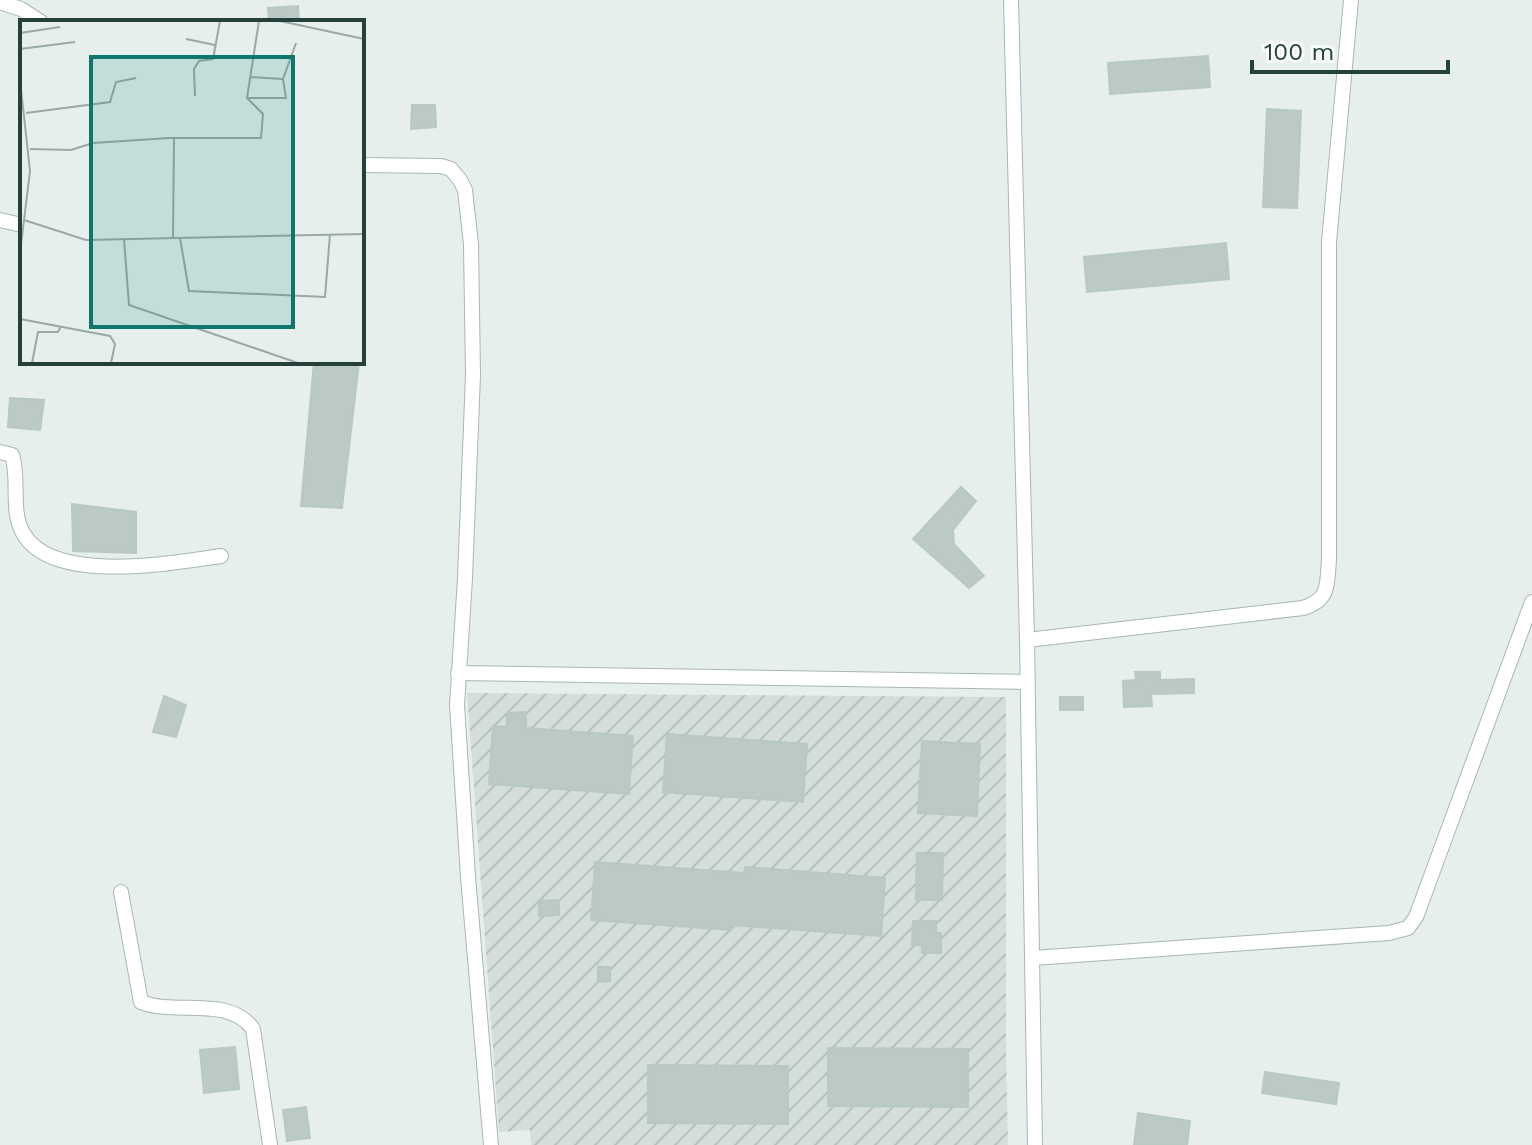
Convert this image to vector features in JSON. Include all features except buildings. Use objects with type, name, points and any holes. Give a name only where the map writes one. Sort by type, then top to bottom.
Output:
[{"type":"street","points":[[1011,0],[1028,682],[1035,1145]]},
{"type":"street","points":[[1027,640],[1303,608],[1321,599],[1327,587],[1329,559],[1329,242],[1351,0]]},
{"type":"street","points":[[0,2],[21,9],[38,20]]},
{"type":"street","points":[[364,165],[441,166],[451,169],[465,190],[471,244],[473,375],[457,705],[491,1145]]},
{"type":"street","points":[[0,220],[20,225]]},
{"type":"street","points":[[0,452],[12,455],[17,468],[17,512],[22,532],[35,548],[55,558],[70,563],[114,567],[221,556]]},
{"type":"street","points":[[1033,958],[1400,932],[1408,928],[1416,917],[1452,824],[1532,602]]},
{"type":"street","points":[[458,673],[1028,682]]},
{"type":"street","points":[[121,892],[141,1002],[228,1012],[248,1021],[253,1029],[270,1145]]},
{"type":"shaded area","points":[[467,693],[1006,697],[1008,1145],[531,1145],[530,1130],[499,1132]]}]
